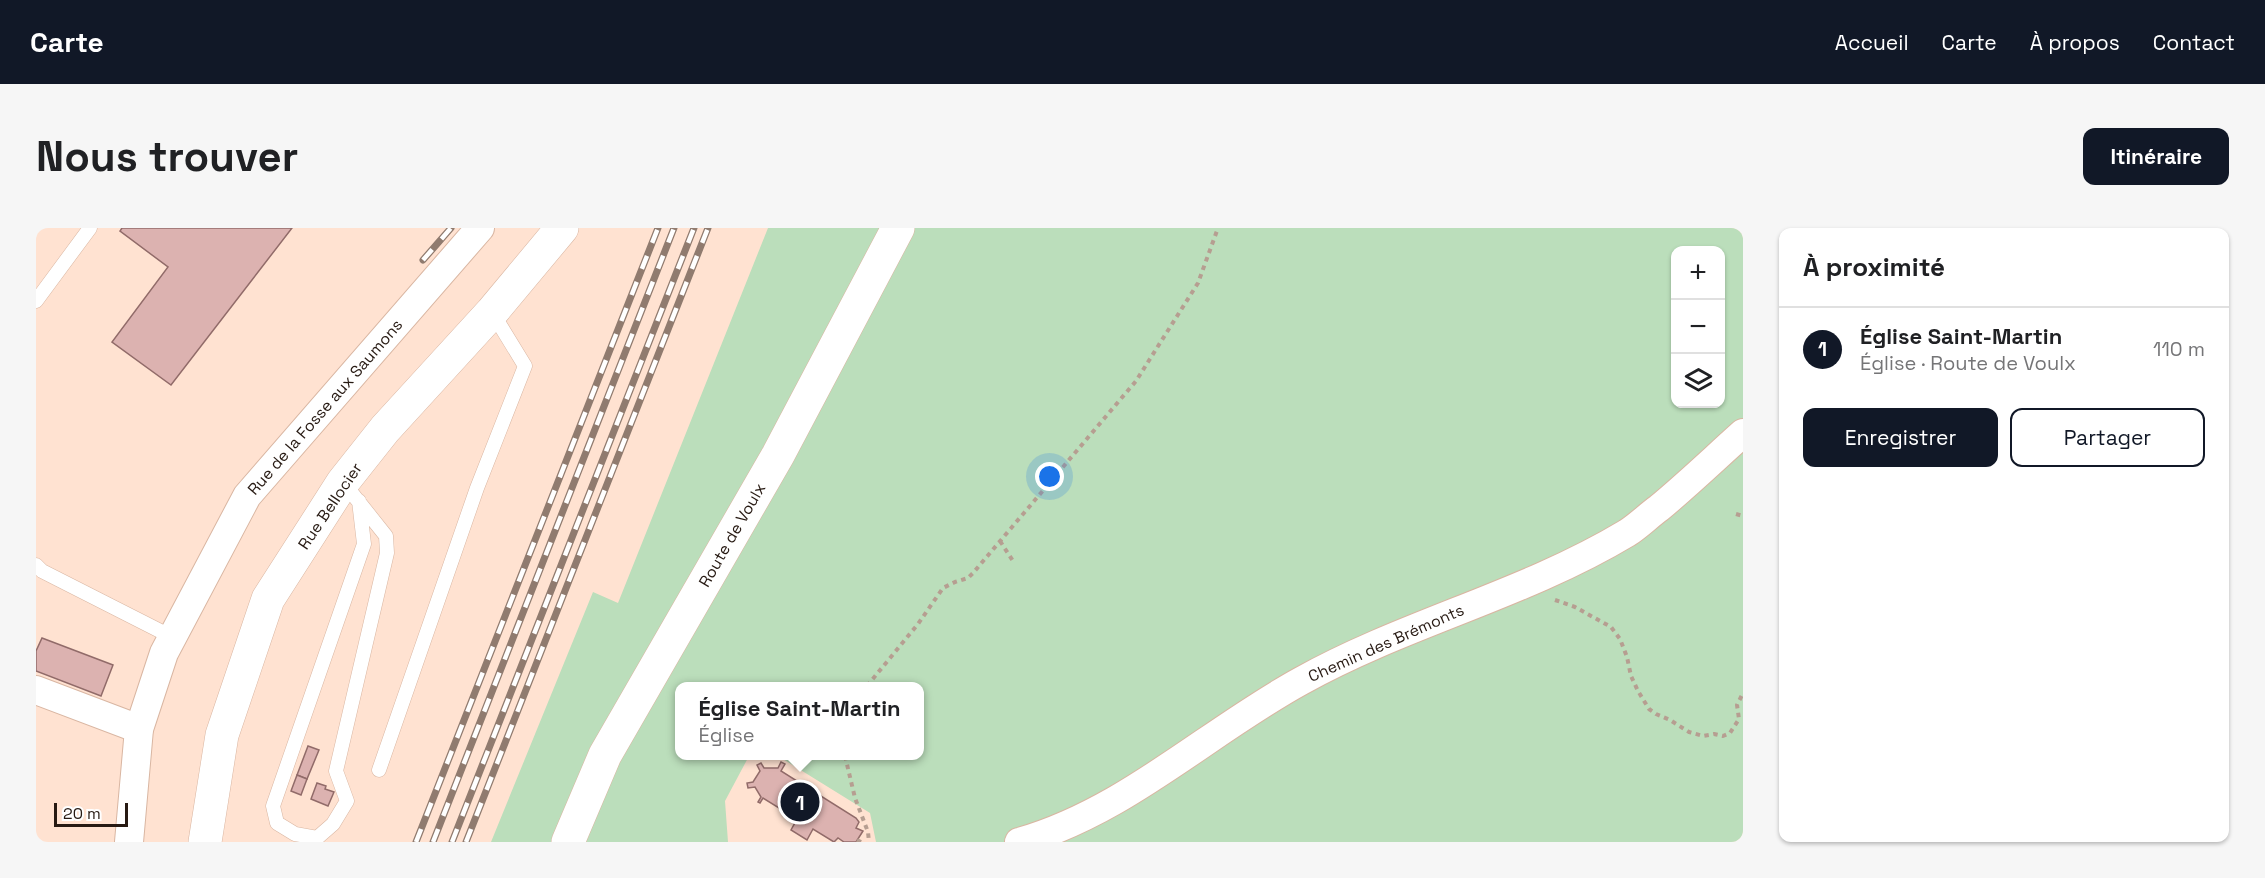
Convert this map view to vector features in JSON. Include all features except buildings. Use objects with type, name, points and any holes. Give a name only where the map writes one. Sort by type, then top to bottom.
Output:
[{"type":"main road","name":"Rue Bellocier","points":[[205,842],[222,735],[268,599],[351,492],[385,429],[492,312],[562,228]]},
{"type":"main road","name":"Route de Voulx","points":[[568,842],[605,755],[778,455],[898,228]]},
{"type":"street","name":"Rue de la Fosse aux Saumons","points":[[129,842],[139,729],[164,653],[247,496],[480,228]]},
{"type":"street","name":"Chemin des Brémonts","points":[[1019,842],[1047,834],[1126,796],[1302,680],[1367,649],[1571,564],[1629,532],[1687,485],[1743,432]]},
{"type":"street","points":[[36,690],[139,729]]},
{"type":"lane","points":[[36,301],[90,228]]},
{"type":"lane","points":[[380,770],[477,488],[525,366],[492,312]]},
{"type":"lane","points":[[351,492],[386,536],[387,553],[336,771],[346,801],[333,824],[316,838],[295,834],[277,823],[273,806],[364,544],[351,492]]},
{"type":"lane","points":[[36,565],[42,571],[172,637]]},
{"type":"path","points":[[871,682],[918,624],[943,588],[968,578],[1136,381],[1198,283],[1218,228]]},
{"type":"path","points":[[1736,514],[1743,516]]},
{"type":"path","points":[[1000,541],[1013,561]]},
{"type":"path","points":[[1522,584],[1551,599],[1575,607],[1611,627],[1620,639],[1631,676],[1649,709],[1689,732],[1704,736],[1714,734],[1723,736],[1730,733],[1739,719],[1737,705],[1743,693]]},
{"type":"path","points":[[846,760],[855,798],[868,832],[868,842]]},
{"type":"green space","points":[[768,228],[1743,228],[1743,842],[876,842],[870,813],[784,760],[924,760],[924,682],[675,682],[675,760],[747,760],[725,801],[728,842],[491,842],[593,592],[618,603]]},
{"type":"railway","points":[[423,260],[451,228]]},
{"type":"railway","points":[[416,842],[658,228]]},
{"type":"railway","points":[[433,842],[674,228]]},
{"type":"railway","points":[[452,842],[694,228]]},
{"type":"railway","points":[[466,842],[708,228]]},
{"type":"place","name":"Église Saint-Martin","points":[[800,802]]}]
